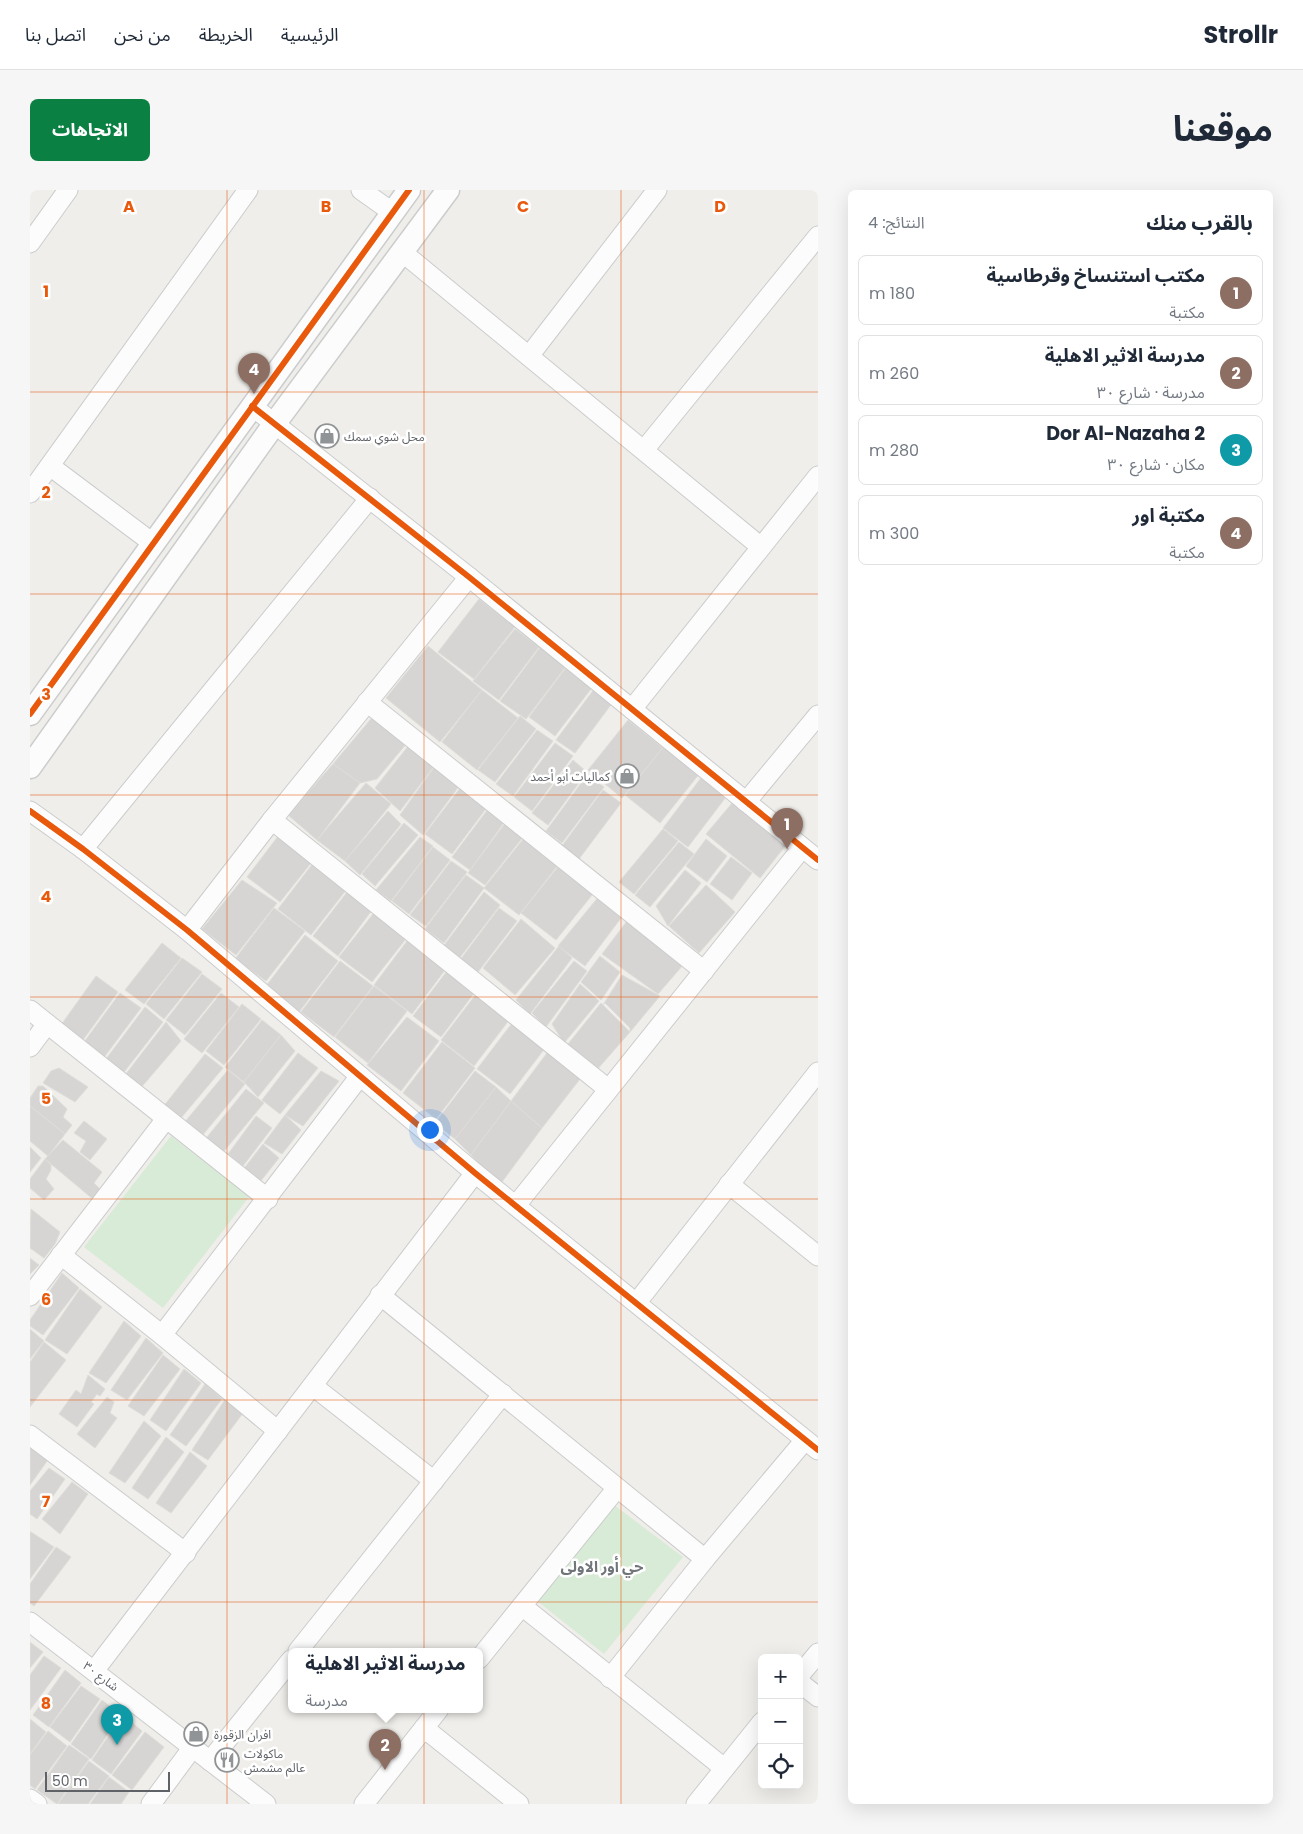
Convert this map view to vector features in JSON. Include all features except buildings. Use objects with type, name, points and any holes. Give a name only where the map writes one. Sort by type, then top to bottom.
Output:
[{"type":"street","points":[[30,243],[68,190]]},
{"type":"street","points":[[30,493],[248,190]]},
{"type":"street","points":[[361,190],[392,212]]},
{"type":"street","points":[[30,714],[409,190]]},
{"type":"street","points":[[30,766],[275,423],[448,190]]},
{"type":"street","points":[[530,356],[657,190]]},
{"type":"street","points":[[644,450],[818,236]]},
{"type":"street","points":[[402,252],[761,547]]},
{"type":"street","points":[[252,406],[469,577],[818,860]]},
{"type":"street","points":[[50,466],[154,544]]},
{"type":"street","points":[[632,709],[818,476]]},
{"type":"street","points":[[83,849],[370,498]]},
{"type":"street","points":[[187,930],[272,820],[469,577]]},
{"type":"street","points":[[367,702],[704,971]]},
{"type":"street","points":[[746,802],[818,714]]},
{"type":"street","points":[[30,812],[83,849],[187,930],[475,1173],[517,1204],[812,1445],[705,1559],[610,1678]]},
{"type":"street","points":[[272,820],[608,1089]]},
{"type":"street","points":[[517,1204],[802,848]]},
{"type":"street","points":[[30,1010],[268,1199]]},
{"type":"street","points":[[30,1047],[48,1024]]},
{"type":"street","points":[[637,1302],[818,1072]]},
{"type":"street","points":[[162,1335],[268,1199],[360,1076]]},
{"type":"street","points":[[30,1296],[166,1119]]},
{"type":"street","points":[[94,1671],[475,1173]]},
{"type":"street","points":[[729,1184],[818,1256]]},
{"type":"street","points":[[62,1255],[278,1431]]},
{"type":"street","points":[[380,1295],[705,1559]]},
{"type":"street","points":[[313,1386],[434,1482]]},
{"type":"street","points":[[300,1648],[503,1394]]},
{"type":"street","points":[[30,1434],[186,1553]]},
{"type":"street","points":[[483,1654],[617,1488]]},
{"type":"street","points":[[522,1606],[724,1768]]},
{"type":"street","name":"شارع ٣٠","points":[[30,1622],[266,1804]]},
{"type":"street","points":[[803,1671],[818,1653]]},
{"type":"street","points":[[210,1761],[288,1664]]},
{"type":"street","points":[[803,1685],[818,1697]]},
{"type":"street","points":[[364,1804],[436,1713]]},
{"type":"street","points":[[696,1804],[758,1727]]},
{"type":"street","points":[[424,1728],[519,1804]]},
{"type":"street","points":[[152,1804],[193,1747]]},
{"type":"street","points":[[30,1799],[37,1804]]},
{"type":"green space","points":[[171,1136],[249,1197],[163,1308],[84,1247]]},
{"type":"green space","points":[[614,1505],[683,1557],[604,1654],[536,1600]]},
{"type":"cycle path","points":[[30,714],[409,190]]},
{"type":"cycle path","points":[[252,406],[469,577],[818,860]]},
{"type":"cycle path","points":[[30,811],[83,849],[187,930],[475,1173],[818,1450]]},
{"type":"place","name":"مكتبة اور","points":[[254,394]]},
{"type":"place","name":"محل شوي سمك","points":[[327,436]]},
{"type":"place","name":"كماليات أبو أحمد","points":[[627,776]]},
{"type":"place","name":"مكتب استنساخ وقرطاسية","points":[[787,849]]},
{"type":"place","name":"افران الزقورة","points":[[196,1734]]},
{"type":"place","name":"Dor Al-Nazaha 2","points":[[117,1745]]},
{"type":"place","name":"ماكولات عالم مشمش","points":[[227,1760]]},
{"type":"place","name":"مدرسة الاثير الاهلية","points":[[385,1770]]},
{"type":"district","name":"حي أور الاولى","points":[[602,1566]]}]
